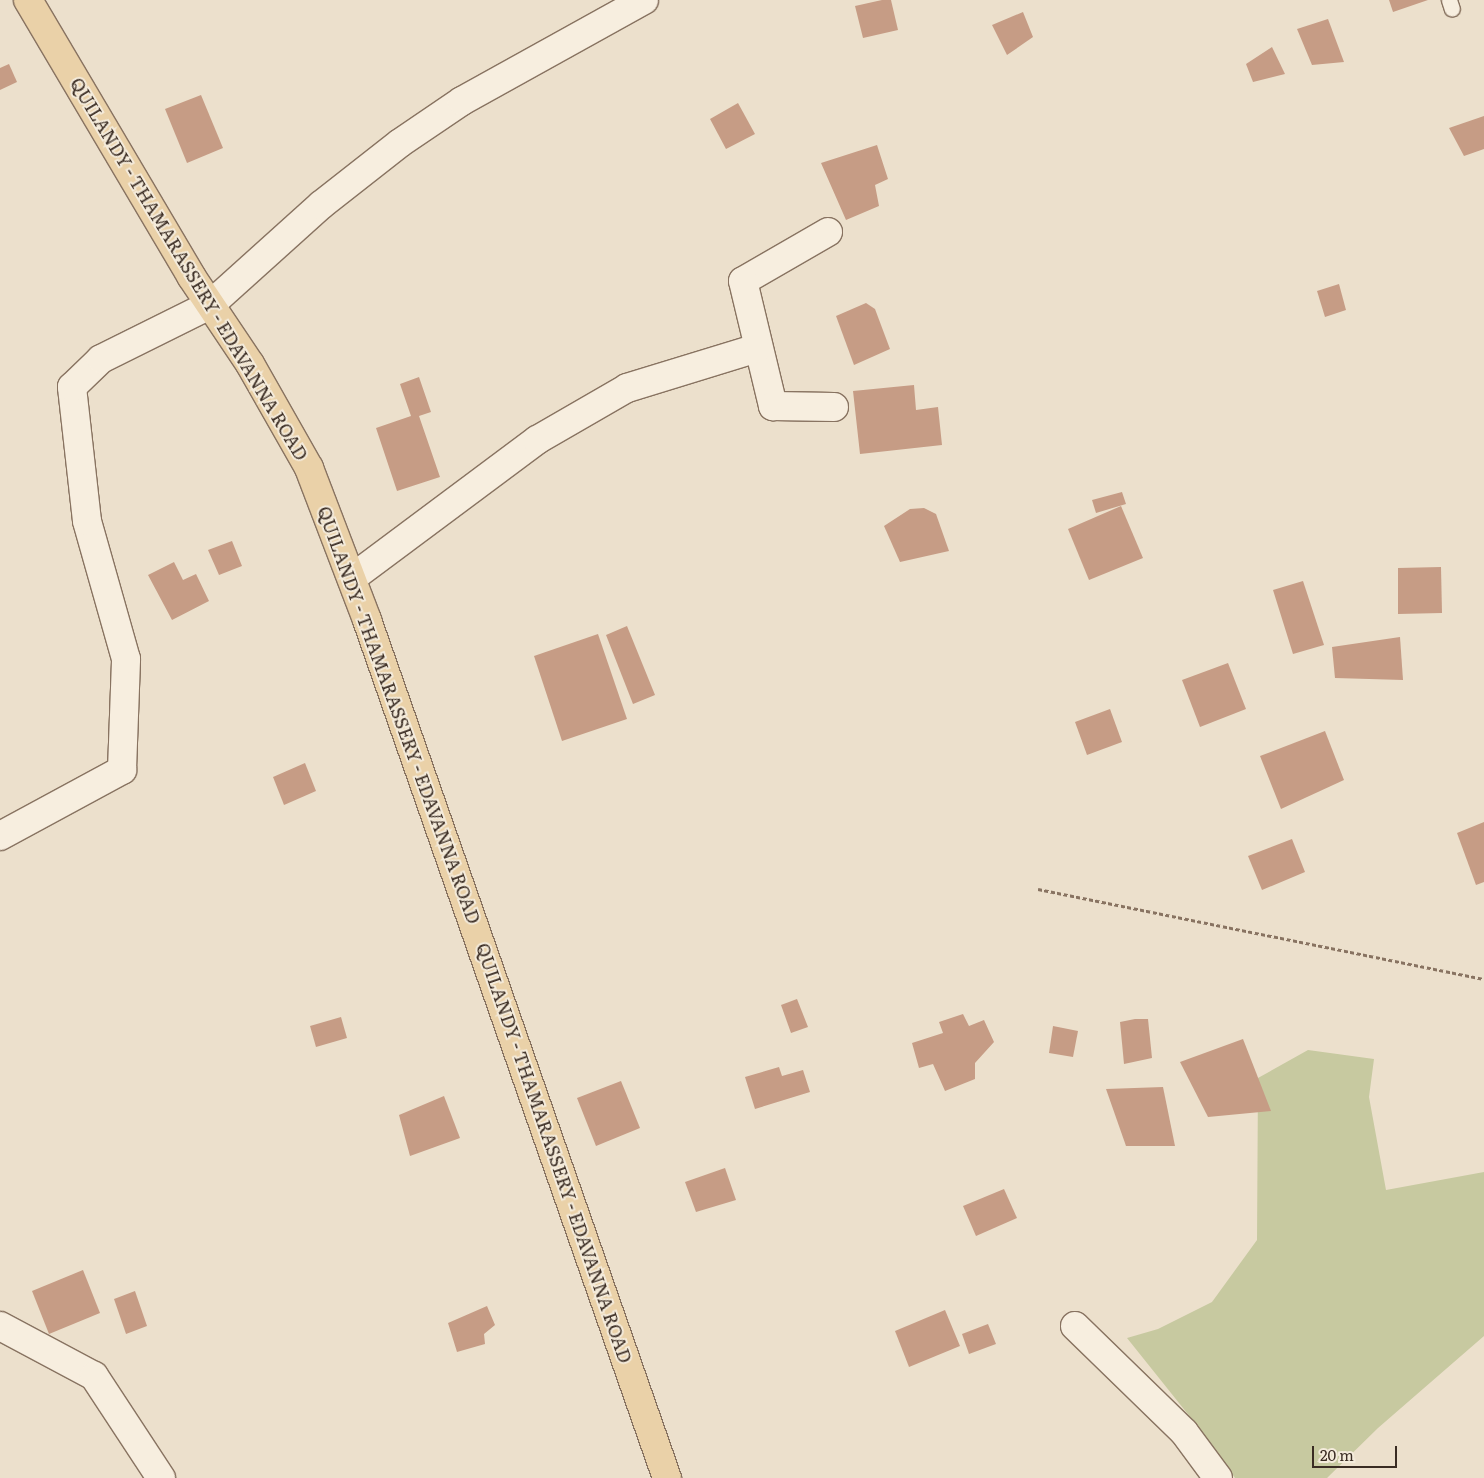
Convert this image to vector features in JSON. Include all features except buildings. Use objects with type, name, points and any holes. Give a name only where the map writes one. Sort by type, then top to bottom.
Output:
[{"type":"main road","name":"QUILANDY - THAMARASSERY - EDAVANNA ROAD","points":[[28,0],[210,305],[250,364],[309,468],[352,578],[667,1478]]},
{"type":"street","points":[[0,836],[122,770],[126,659],[87,522],[72,387],[101,359],[210,305],[321,205],[400,142],[462,101],[644,0]]},
{"type":"street","points":[[828,232],[743,281],[757,348],[773,406],[834,408]]},
{"type":"street","points":[[352,578],[537,440],[627,388],[757,348]]},
{"type":"street","points":[[0,1326],[94,1376],[161,1478]]},
{"type":"street","points":[[1075,1326],[1184,1432],[1218,1478]]},
{"type":"path","points":[[1038,889],[1484,979]]},
{"type":"green space","points":[[1308,1050],[1374,1059],[1369,1097],[1386,1190],[1484,1172],[1484,1336],[1378,1428],[1327,1478],[1235,1478],[1203,1433],[1127,1338],[1158,1329],[1212,1302],[1257,1240],[1258,1078]]}]
